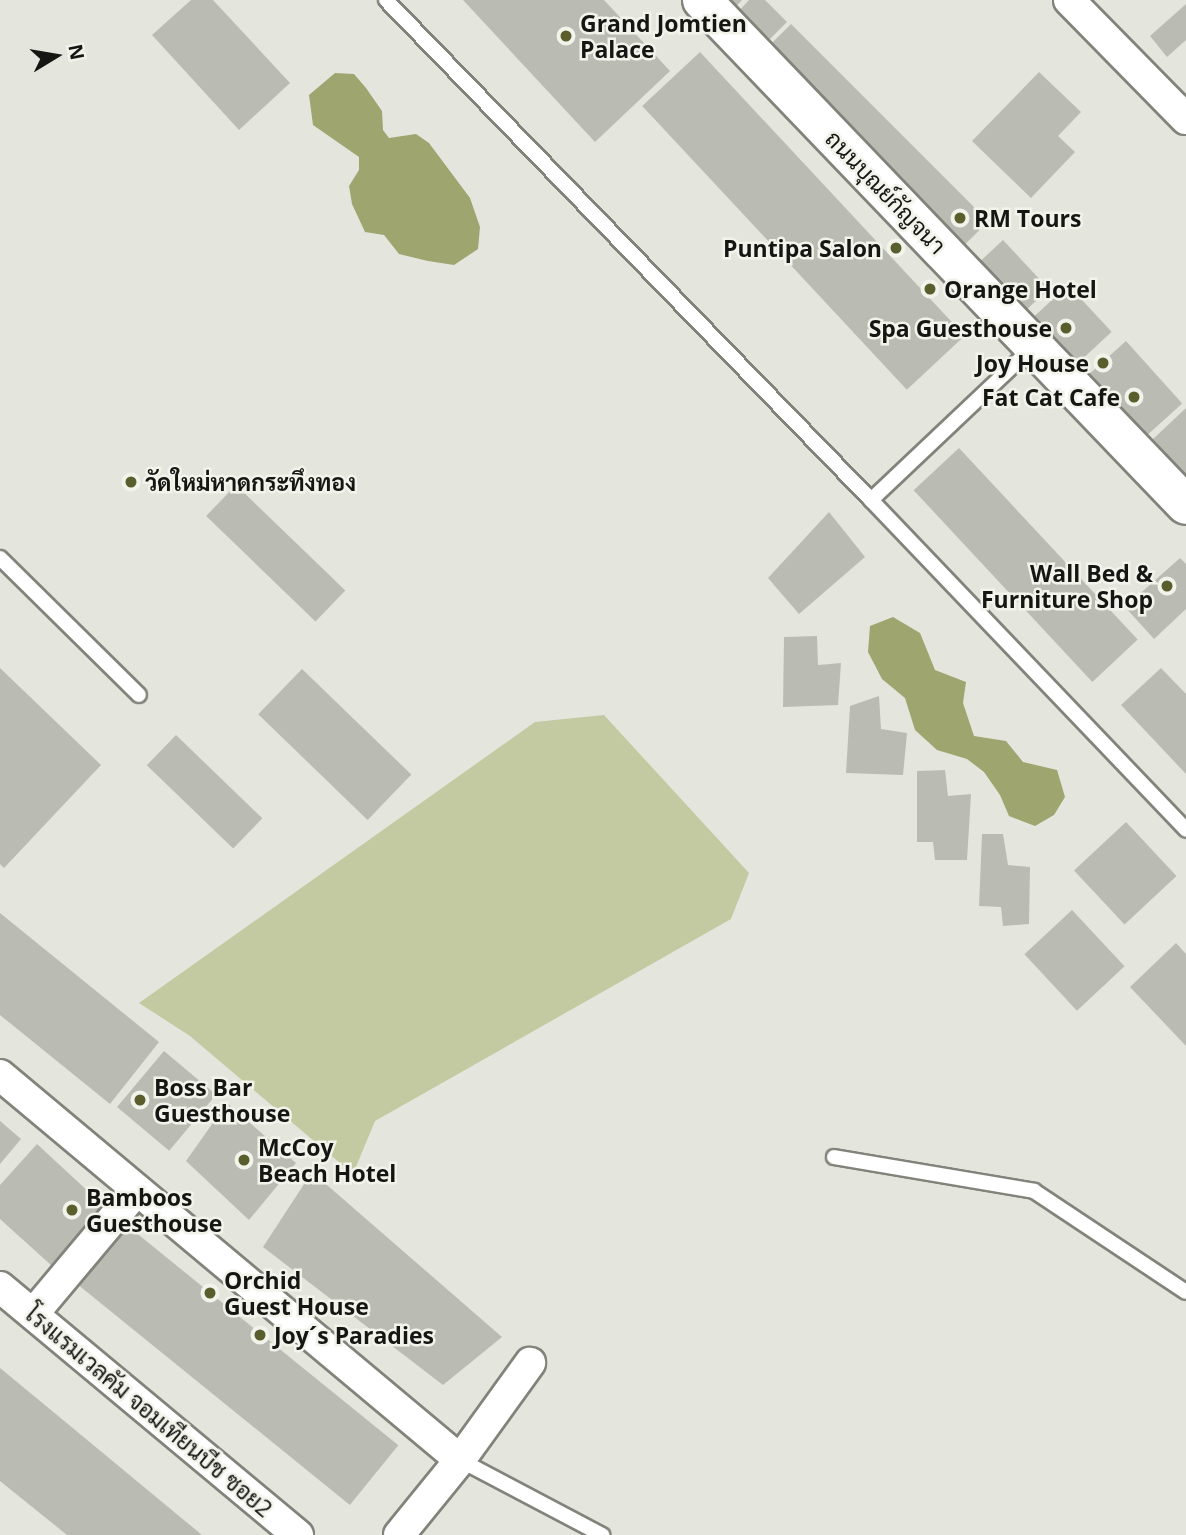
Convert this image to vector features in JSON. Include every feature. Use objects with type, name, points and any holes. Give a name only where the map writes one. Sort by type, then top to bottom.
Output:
[{"type":"street","name":"ถนนบุณย์กัญจนา","points":[[702,0],[1186,505]]},
{"type":"street","points":[[1069,0],[1186,119]]},
{"type":"street","points":[[0,1075],[460,1460]]},
{"type":"street","points":[[33,1314],[137,1190]]},
{"type":"street","name":"โรงแรมเวลคัม จอมเทียนบีช ซอย2","points":[[0,1287],[298,1535]]},
{"type":"street","points":[[399,1535],[460,1460],[530,1363]]},
{"type":"lane","points":[[386,0],[871,500],[1186,830]]},
{"type":"lane","points":[[871,500],[1034,346]]},
{"type":"lane","points":[[0,558],[139,695]]},
{"type":"lane","points":[[834,1157],[1034,1191],[1186,1292]]},
{"type":"lane","points":[[460,1460],[602,1535]]},
{"type":"shaded area","points":[[335,73],[354,74],[366,88],[382,111],[383,130],[389,138],[416,134],[429,143],[470,198],[480,227],[478,249],[454,265],[399,254],[384,235],[365,232],[352,204],[349,186],[359,170],[359,157],[313,125],[309,95]]},
{"type":"shaded area","points":[[893,617],[920,633],[935,670],[966,682],[963,703],[974,736],[1006,741],[1023,762],[1057,770],[1065,797],[1054,815],[1035,826],[1009,816],[1000,795],[984,772],[967,759],[937,750],[915,730],[905,698],[882,679],[868,652],[870,626]]},
{"type":"shaded area","points":[[604,715],[749,873],[731,919],[375,1121],[353,1174],[190,1036],[139,1003],[535,722]]},
{"type":"building","points":[[191,0],[213,0],[290,83],[239,130],[152,35]]},
{"type":"building","name":"Grand Jomtien Palace","points":[[463,0],[604,0],[670,71],[595,142]]},
{"type":"building","points":[[725,0],[742,0],[734,9]]},
{"type":"building","points":[[749,0],[765,0],[787,22],[767,42],[737,13]]},
{"type":"building","points":[[1186,4],[1186,40],[1167,57],[1150,36]]},
{"type":"building","points":[[791,24],[988,221],[965,245],[768,47]]},
{"type":"building","points":[[700,52],[965,336],[907,390],[642,106]]},
{"type":"building","points":[[1039,72],[1081,112],[1058,136],[1075,152],[1031,198],[972,141]]},
{"type":"building","points":[[1003,240],[1049,289],[1022,314],[976,265]]},
{"type":"building","points":[[1068,285],[1112,332],[1077,364],[1034,317]]},
{"type":"building","points":[[1126,341],[1182,403],[1145,437],[1089,374]]},
{"type":"building","points":[[1186,408],[1186,478],[1152,440]]},
{"type":"building","points":[[959,448],[1138,640],[1092,682],[914,490]]},
{"type":"building","points":[[236,485],[345,591],[315,622],[206,516]]},
{"type":"building","points":[[829,512],[865,557],[799,614],[768,578]]},
{"type":"building","name":"Wall Bed & Furniture Shop","points":[[1180,558],[1186,564],[1186,609],[1154,639],[1125,607]]},
{"type":"building","points":[[817,636],[818,665],[841,663],[838,705],[783,707],[784,637]]},
{"type":"building","points":[[0,668],[101,765],[4,868],[0,864]]},
{"type":"building","points":[[1161,668],[1186,694],[1186,774],[1121,705]]},
{"type":"building","points":[[302,669],[411,775],[368,820],[258,714]]},
{"type":"building","points":[[879,696],[881,729],[907,733],[903,775],[846,773],[850,706]]},
{"type":"building","points":[[176,735],[262,818],[233,849],[147,765]]},
{"type":"building","points":[[945,770],[948,796],[971,794],[967,860],[935,860],[933,842],[917,842],[917,771]]},
{"type":"building","points":[[1126,822],[1176,876],[1125,925],[1074,870]]},
{"type":"building","points":[[982,834],[1003,834],[1008,865],[1030,867],[1029,924],[1003,926],[1001,907],[979,906]]},
{"type":"building","points":[[1072,910],[1125,966],[1077,1011],[1024,954]]},
{"type":"building","points":[[0,913],[159,1042],[110,1104],[0,1015]]},
{"type":"building","points":[[1176,943],[1186,954],[1186,1046],[1130,987]]},
{"type":"building","points":[[164,1051],[216,1095],[169,1151],[117,1107]]},
{"type":"building","points":[[227,1103],[296,1163],[249,1220],[186,1161]]},
{"type":"building","points":[[0,1121],[21,1139],[0,1164]]},
{"type":"building","points":[[37,1144],[105,1207],[52,1266],[0,1219],[0,1185]]},
{"type":"building","points":[[312,1172],[502,1337],[443,1385],[263,1247]]},
{"type":"building","points":[[124,1223],[398,1445],[350,1505],[76,1283]]},
{"type":"building","points":[[0,1368],[202,1535],[67,1535],[0,1481]]},
{"type":"place","name":"Grand Jomtien Palace","points":[[566,36]]},
{"type":"place","name":"RM Tours","points":[[960,218]]},
{"type":"place","name":"Puntipa Salon","points":[[896,248]]},
{"type":"place","name":"Orange Hotel","points":[[930,289]]},
{"type":"place","name":"Spa Guesthouse","points":[[1066,328]]},
{"type":"place","name":"Joy House","points":[[1103,363]]},
{"type":"place","name":"Fat Cat Cafe","points":[[1134,397]]},
{"type":"place","name":"วัดใหม่หาดกระทึงทอง","points":[[131,482]]},
{"type":"place","name":"Wall Bed & Furniture Shop","points":[[1167,586]]},
{"type":"place","name":"Boss Bar Guesthouse","points":[[140,1100]]},
{"type":"place","name":"McCoy Beach Hotel","points":[[244,1160]]},
{"type":"place","name":"Bamboos Guesthouse","points":[[72,1210]]},
{"type":"place","name":"Orchid Guest House","points":[[210,1293]]},
{"type":"place","name":"Joy´s Paradies","points":[[260,1335]]}]
